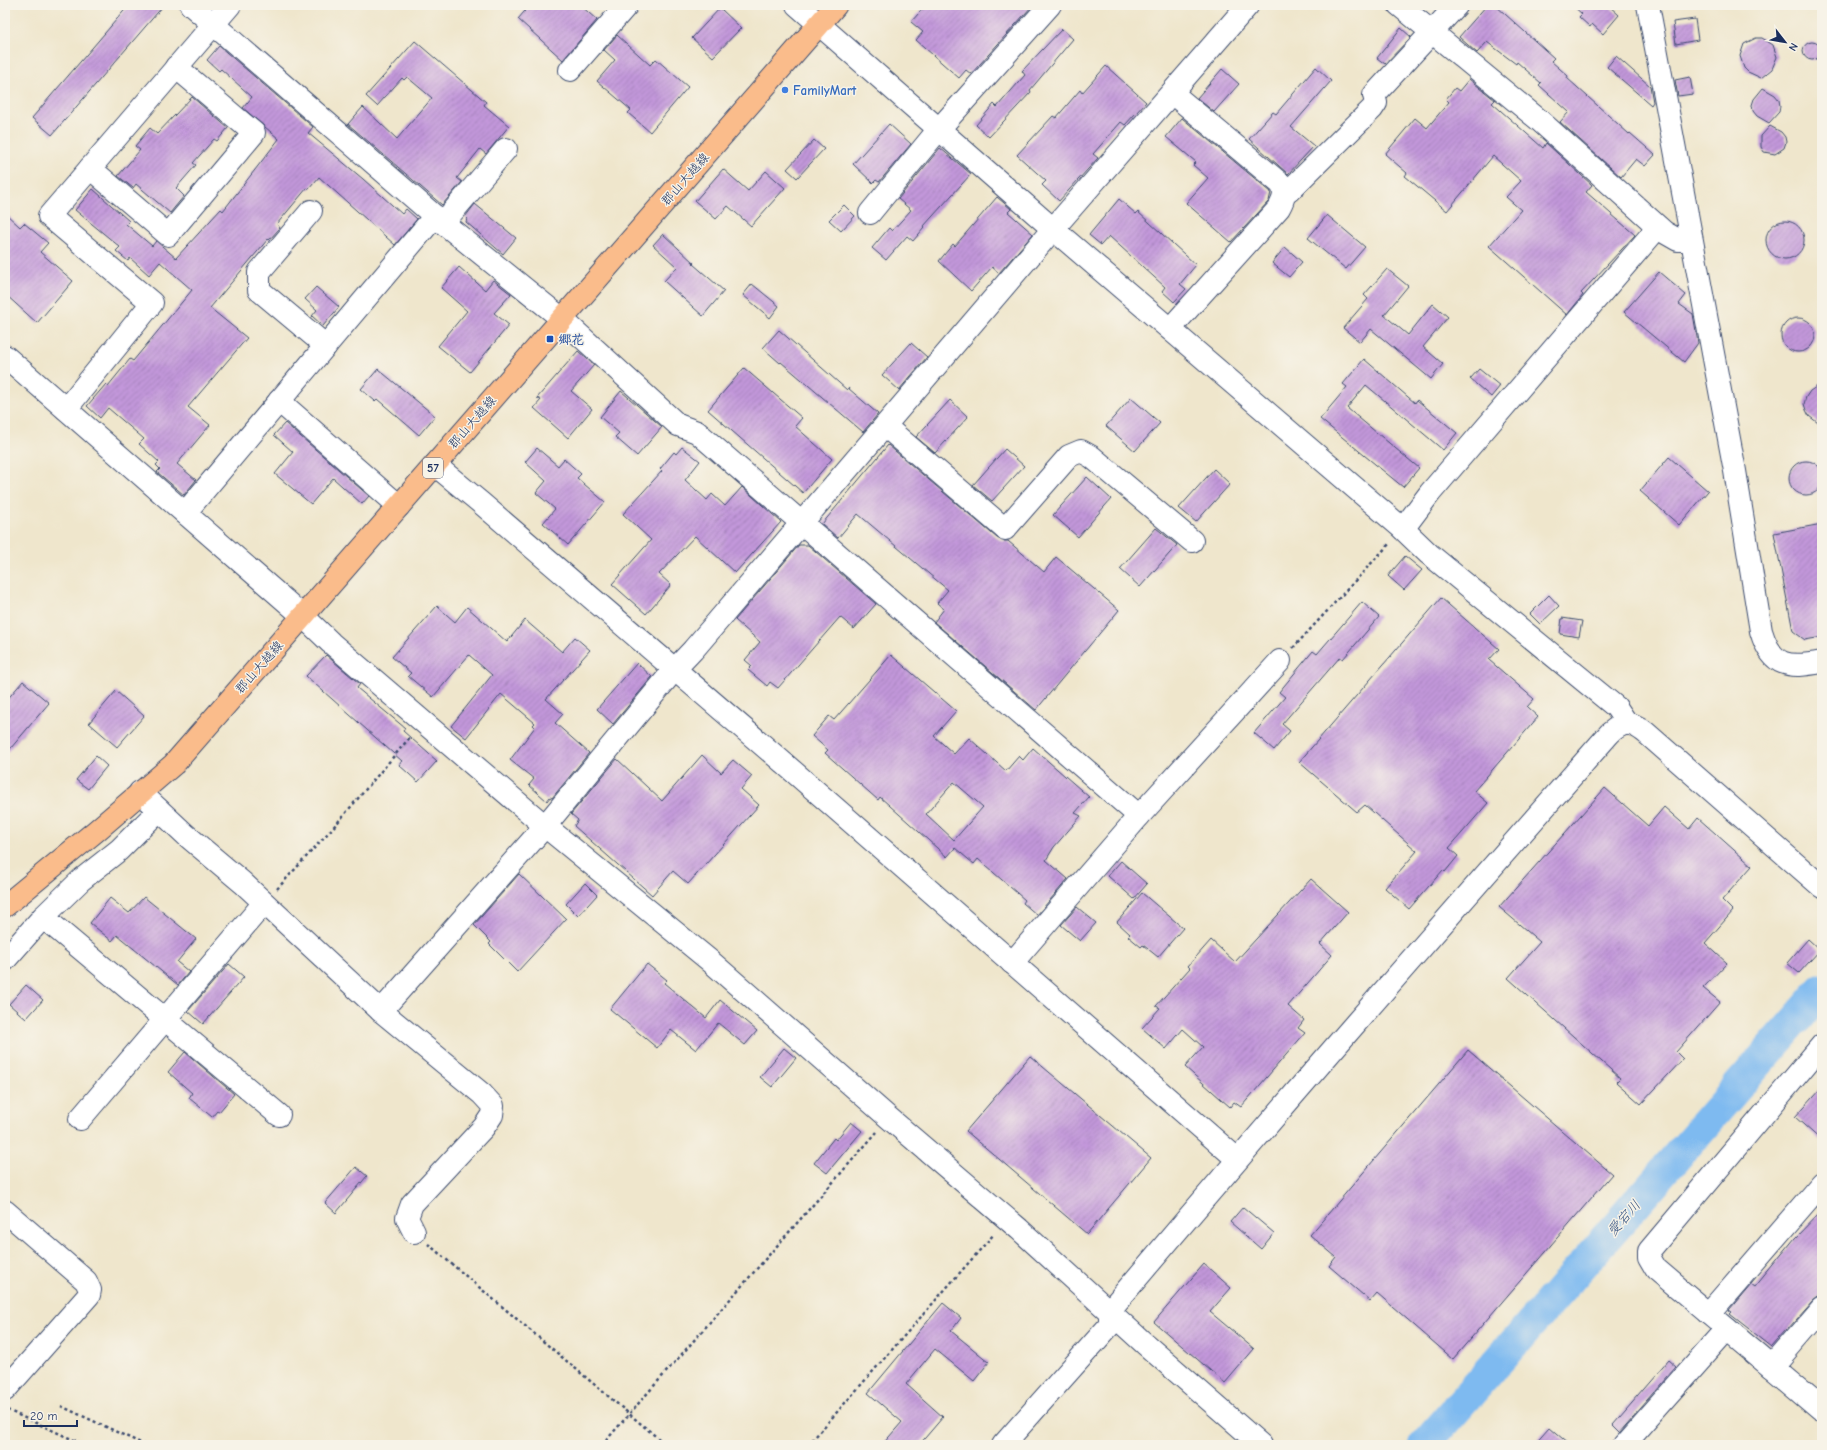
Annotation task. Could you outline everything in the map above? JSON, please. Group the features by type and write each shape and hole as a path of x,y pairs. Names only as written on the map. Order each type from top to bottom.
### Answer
{"main road":[{"name":"郡山大越線","path":"5,906 174,764 304,617 561,318 836,5"}],"street":[{"path":"191,5 439,220 561,318 678,425 697,432 801,524 1139,816"},
{"path":"66,409 152,303 49,216 230,5"},
{"path":"570,70 627,5"},
{"path":"797,5 1053,229 1403,529 1429,554 1616,707 1624,719 1625,724"},
{"path":"870,213 939,129 1050,5"},
{"path":"381,1011 545,826 674,670 693,650 1053,229 1248,5"},
{"path":"1399,5 1539,120 1658,227 1671,237 1678,240 1691,240"},
{"path":"1285,191 1289,191 1372,109 1376,103 1374,95 1457,5"},
{"path":"1648,5 1735,471 1764,644 1770,653 1785,663 1798,666 1822,662"},
{"path":"90,168 168,235 254,133 176,68"},
{"path":"1170,329 1279,208 1284,199 1285,191 1281,184 1172,93"},
{"path":"185,513 326,346 439,220 506,149"},
{"path":"311,212 260,272 260,290 326,346"},
{"path":"1403,529 1430,493 1658,227"},
{"path":"5,356 304,617 330,643 545,826 709,960 889,1118 1008,1219 1110,1310 1145,1344 1261,1445"},
{"path":"279,401 400,506"},
{"path":"885,426 1005,529 1069,456 1081,451 1092,456 1192,541"},
{"path":"435,465 487,508 1237,1159"},
{"path":"1012,963 1139,816 1280,661"},
{"path":"1003,1445 1110,1325 1110,1310 1237,1159 1610,733 1620,725 1634,724 1645,732 1822,887"},
{"path":"140,792 158,810 264,903 381,1011 482,1094 493,1106 492,1115 484,1126 412,1204 407,1218 414,1232"},
{"path":"5,960 43,917 82,880 119,850 158,810"},
{"path":"80,1119 264,903"},
{"path":"43,917 279,1115"},
{"path":"1822,1045 1649,1251 1649,1257 1656,1269 1822,1409"},
{"path":"1709,1314 1822,1183"},
{"path":"5,1211 86,1281 90,1290 89,1295 5,1390"},
{"path":"1772,1367 1822,1309"},
{"path":"1624,1445 1727,1329"}],"path":[{"path":"1280,661 1403,529"},
{"path":"264,903 338,822 423,722"},
{"path":"602,1445 889,1118"},
{"path":"808,1445 1008,1219"},
{"path":"414,1232 666,1445"},
{"path":"61,1406 145,1445"},
{"path":"5,1409 85,1445"}],"building":[{"path":"129,5 164,5 52,135 32,118"},
{"path":"530,5 580,5 597,20 563,60 518,19"},
{"path":"926,5 1033,5 971,74 966,70 959,78 916,40 923,32 911,22"},
{"path":"1487,5 1495,5 1554,58 1551,61 1568,76 1567,78 1629,134 1630,133 1655,155 1645,166 1636,159 1621,177 1560,122 1569,112 1539,85 1541,83 1517,62 1516,64 1487,42 1477,53 1459,37"},
{"path":"1572,5 1608,5 1619,15 1603,34 1592,24 1590,27 1579,17 1582,14"},
{"path":"720,8 741,28 713,57 692,38"},
{"path":"1695,19 1698,40 1676,44 1673,22"},
{"path":"1401,28 1411,37 1385,64 1377,58"},
{"path":"1062,29 1073,39 1030,90 1031,92 989,137 976,125 994,104 997,107 1025,75 1022,71"},
{"path":"617,35 650,65 656,59 688,87 650,132 628,113 631,110 597,81 615,60 604,50"},
{"path":"1756,38 1762,38 1773,45 1777,57 1772,69 1761,78 1748,72 1744,68 1740,56 1744,44"},
{"path":"415,41 486,102 484,105 509,126 486,154 480,149 457,178 462,182 442,205 348,124 363,107 397,139 432,98 407,77 404,80 402,78 377,106 366,96"},
{"path":"1808,42 1816,42 1821,47 1819,58 1816,60 1808,60 1803,55 1803,47"},
{"path":"219,46 313,127 308,133 402,214 406,209 417,219 395,245 319,177 309,189 307,188 277,224 280,228 269,240 268,239 210,308 247,338 188,407 210,425 177,464 196,480 184,495 157,472 160,469 156,465 159,462 139,444 144,439 108,408 100,418 87,406 106,384 108,386 130,359 133,361 192,290 160,262 149,275 130,258 128,261 116,251 120,247 75,210 93,189 129,221 126,224 152,246 156,241 176,258 221,209 223,211 279,139 243,108 252,97 221,69 219,71 207,60"},
{"path":"1616,56 1650,86 1653,102 1651,105 1607,67"},
{"path":"1106,66 1146,102 1125,125 1121,122 1093,154 1098,158 1059,201 1042,185 1046,181 1017,155 1053,116 1056,118 1080,90 1082,93"},
{"path":"1316,67 1331,81 1291,127 1314,146 1288,174 1249,139 1273,112 1276,114"},
{"path":"1222,69 1239,84 1214,112 1197,98"},
{"path":"1690,77 1693,94 1678,96 1675,80"},
{"path":"1469,79 1495,100 1492,103 1543,148 1546,143 1592,185 1586,192 1635,235 1581,293 1583,295 1567,315 1489,246 1521,210 1506,197 1521,181 1493,156 1447,211 1405,176 1407,173 1385,154 1415,118 1427,128 1449,102 1446,99 1455,88 1459,91"},
{"path":"1763,88 1775,95 1779,100 1779,112 1769,123 1757,116 1753,111 1752,105 1754,99"},
{"path":"192,97 228,128 217,141 214,139 193,163 196,165 176,188 184,196 170,213 136,184 133,188 118,176 140,150 135,146 150,128 157,134"},
{"path":"1182,118 1271,192 1269,201 1231,242 1186,203 1208,178 1193,165 1196,162 1166,137"},
{"path":"889,124 911,144 879,182 876,180 873,183 853,164"},
{"path":"1770,126 1781,132 1785,137 1786,142 1784,148 1775,154 1764,152 1761,147 1761,136"},
{"path":"814,140 824,149 797,178 787,169"},
{"path":"940,148 971,174 923,227 924,228 913,241 907,236 886,260 872,248 889,228 892,231 911,210 898,199"},
{"path":"723,169 748,191 766,171 785,188 751,226 728,206 716,219 695,201"},
{"path":"997,197 1011,209 1008,212 1033,234 999,273 992,267 971,291 939,261 953,244 955,246"},
{"path":"1119,199 1136,214 1138,212 1196,265 1180,284 1186,289 1174,302 1162,291 1165,287 1109,236 1101,245 1089,235"},
{"path":"475,204 516,238 503,254 466,222 467,219 465,217"},
{"path":"844,205 855,216 841,231 829,220"},
{"path":"5,213 20,227 24,223 48,243 40,252 73,281 37,323 5,294"},
{"path":"1327,215 1365,247 1346,269 1308,238"},
{"path":"1781,221 1789,221 1799,226 1803,233 1803,247 1799,254 1789,259 1781,259 1771,254 1769,251 1766,244 1766,236 1771,226 1774,224"},
{"path":"663,234 694,263 693,264 724,291 703,316 664,281 677,267 653,245"},
{"path":"1285,247 1302,262 1289,277 1272,263"},
{"path":"459,267 485,290 493,280 511,294 494,313 509,325 470,372 438,346 467,311 441,288"},
{"path":"1387,269 1408,286 1384,315 1408,335 1433,304 1448,317 1423,347 1443,364 1431,379 1371,329 1360,342 1343,328 1368,299 1364,295"},
{"path":"1659,272 1686,295 1679,304 1693,314 1698,343 1684,362 1624,312"},
{"path":"752,284 779,306 770,318 743,295"},
{"path":"316,287 339,307 323,326 312,316 317,310 305,299"},
{"path":"1798,318 1810,323 1815,335 1810,347 1798,352 1786,347 1781,335 1786,323"},
{"path":"779,330 847,390 848,388 878,414 863,432 763,348"},
{"path":"911,343 927,357 899,390 882,375"},
{"path":"578,351 594,365 571,391 592,409 568,438 534,408 541,400 537,398"},
{"path":"1364,359 1415,403 1417,400 1457,433 1443,450 1366,385 1347,408 1419,468 1403,487 1320,419 1347,387 1343,384"},
{"path":"744,368 802,418 795,426 832,459 803,493 708,410"},
{"path":"378,369 435,416 419,435 377,399 375,401 361,389"},
{"path":"1479,369 1500,386 1491,397 1470,379"},
{"path":"1822,383 1822,426 1809,416 1804,404 1810,391"},
{"path":"621,391 662,427 637,456 615,437 619,433 600,417"},
{"path":"1131,398 1160,423 1135,451 1106,426"},
{"path":"950,400 968,417 935,453 916,437"},
{"path":"285,423 369,496 362,504 333,478 311,504 275,474 293,452 274,435"},
{"path":"888,445 997,538 1002,541 1008,541 1044,572 1056,557 1119,610 1036,710 934,622 944,609 937,603 948,590 858,514 838,538 822,524"},
{"path":"682,447 700,461 685,480 707,500 712,494 725,506 742,487 781,522 735,573 695,536 659,574 671,585 646,614 612,584 651,540 623,514 662,471 660,469 674,452 676,454"},
{"path":"537,448 558,466 564,459 581,474 577,478 605,502 568,545 543,523 555,509 536,493 546,481 525,462"},
{"path":"1005,449 1024,466 992,501 973,485"},
{"path":"1669,457 1708,491 1679,525 1640,491"},
{"path":"1809,461 1816,463 1821,468 1823,478 1821,488 1816,493 1803,495 1796,493 1791,488 1789,475 1791,468 1796,463"},
{"path":"1214,469 1230,484 1196,522 1179,508"},
{"path":"1087,477 1111,499 1078,537 1053,515"},
{"path":"1822,524 1822,637 1805,640 1793,631 1774,533"},
{"path":"1156,528 1177,545 1140,587 1120,569"},
{"path":"799,545 808,545 876,604 854,629 840,617 778,688 770,682 767,686 748,670 752,666 745,660 760,642 735,620"},
{"path":"1405,556 1422,570 1404,590 1388,576"},
{"path":"1549,595 1559,606 1540,624 1530,614"},
{"path":"1441,598 1499,649 1489,660 1534,699 1527,707 1538,717 1474,791 1488,803 1449,848 1458,856 1445,872 1443,870 1409,909 1385,888 1417,851 1365,805 1357,812 1299,762"},
{"path":"1362,602 1379,617 1343,659 1340,657 1282,724 1290,731 1274,750 1254,733 1285,697 1279,692 1313,651 1317,654"},
{"path":"437,606 455,622 467,607 507,642 525,620 562,652 575,637 590,650 546,699 563,714 555,723 589,753 552,798 550,797 547,801 529,785 534,779 510,760 535,727 533,725 535,723 501,694 466,738 451,726 492,675 469,655 433,697 408,676 411,673 392,657"},
{"path":"1562,618 1582,621 1579,637 1560,634"},
{"path":"326,655 360,684 357,688 405,728 403,731 437,761 418,782 399,765 402,761 306,676"},
{"path":"891,655 956,711 934,736 954,754 969,738 1006,771 1019,756 1023,760 1033,748 1089,797 1075,813 1081,816 1054,847 1046,860 1068,879 1037,915 1023,903 1025,900 978,859 974,864 955,848 947,857 880,797 878,800 825,753 828,750 812,736 829,716 834,720","holes":["954,782 983,807 954,840 926,814"]},
{"path":"637,663 652,677 613,724 597,709"},
{"path":"23,681 49,703 5,755 5,702"},
{"path":"116,691 144,716 117,747 89,723"},
{"path":"702,755 721,773 733,760 752,776 741,789 759,805 688,884 673,871 652,895 574,826 578,820 571,814 617,759 662,801"},
{"path":"96,756 107,766 88,789 76,780"},
{"path":"1605,788 1648,826 1664,807 1689,829 1698,818 1752,866 1722,900 1733,911 1705,943 1727,963 1703,988 1720,1002 1676,1052 1683,1059 1641,1104 1616,1082 1620,1078 1508,978 1540,942 1499,907"},
{"path":"1121,861 1147,884 1134,899 1108,876"},
{"path":"519,874 566,919 517,972 489,944 491,942 474,925"},
{"path":"1311,879 1348,912 1320,944 1332,955 1288,1006 1304,1020 1298,1028 1305,1033 1241,1107 1234,1102 1230,1107 1185,1067 1203,1047 1183,1029 1166,1049 1142,1028 1160,1008 1156,1006 1190,968 1188,966 1211,940 1235,962"},
{"path":"585,883 597,895 578,916 566,904"},
{"path":"1142,893 1183,928 1158,957 1143,945 1141,947 1128,936 1130,934 1117,922"},
{"path":"144,897 196,939 177,962 189,972 178,985 117,935 112,941 90,923 110,898 129,913"},
{"path":"1077,907 1096,923 1080,941 1061,925"},
{"path":"1808,939 1820,950 1799,973 1787,963"},
{"path":"229,964 244,977 203,1024 188,1011"},
{"path":"647,964 667,980 664,983 706,1018 720,1000 757,1031 745,1045 718,1023 696,1050 671,1030 657,1048 610,1009"},
{"path":"26,985 43,1000 26,1019 9,1004"},
{"path":"784,1048 796,1058 772,1087 760,1077"},
{"path":"1468,1050 1612,1174 1453,1359 1377,1293 1370,1301 1329,1266 1336,1257 1310,1235"},
{"path":"185,1052 234,1094 219,1112 217,1111 212,1117 189,1098 192,1093 168,1072"},
{"path":"1030,1056 1151,1158 1087,1234 966,1131"},
{"path":"1822,1087 1822,1141 1795,1117"},
{"path":"851,1122 862,1131 827,1173 814,1163 834,1138 836,1140"},
{"path":"356,1167 367,1176 336,1213 325,1203"},
{"path":"1243,1207 1274,1233 1261,1249 1230,1222"},
{"path":"1822,1210 1822,1294 1813,1301 1772,1347 1730,1314 1732,1312 1729,1310 1751,1284 1755,1287 1795,1238"},
{"path":"1204,1264 1231,1288 1210,1312 1254,1349 1225,1383 1154,1322"},
{"path":"943,1303 961,1318 951,1331 989,1362 974,1381 935,1349 906,1384 943,1417 919,1445 882,1445 902,1422 868,1393"},
{"path":"1669,1359 1677,1366 1619,1432 1612,1425"},
{"path":"1549,1427 1570,1445 1533,1445"}],"waterway":[{"name":"愛宕川","path":"1425,1445 1822,990"}],"place":[{"name":"FamilyMart","path":"785,90"},
{"name":"郷花","path":"550,339"}]}
